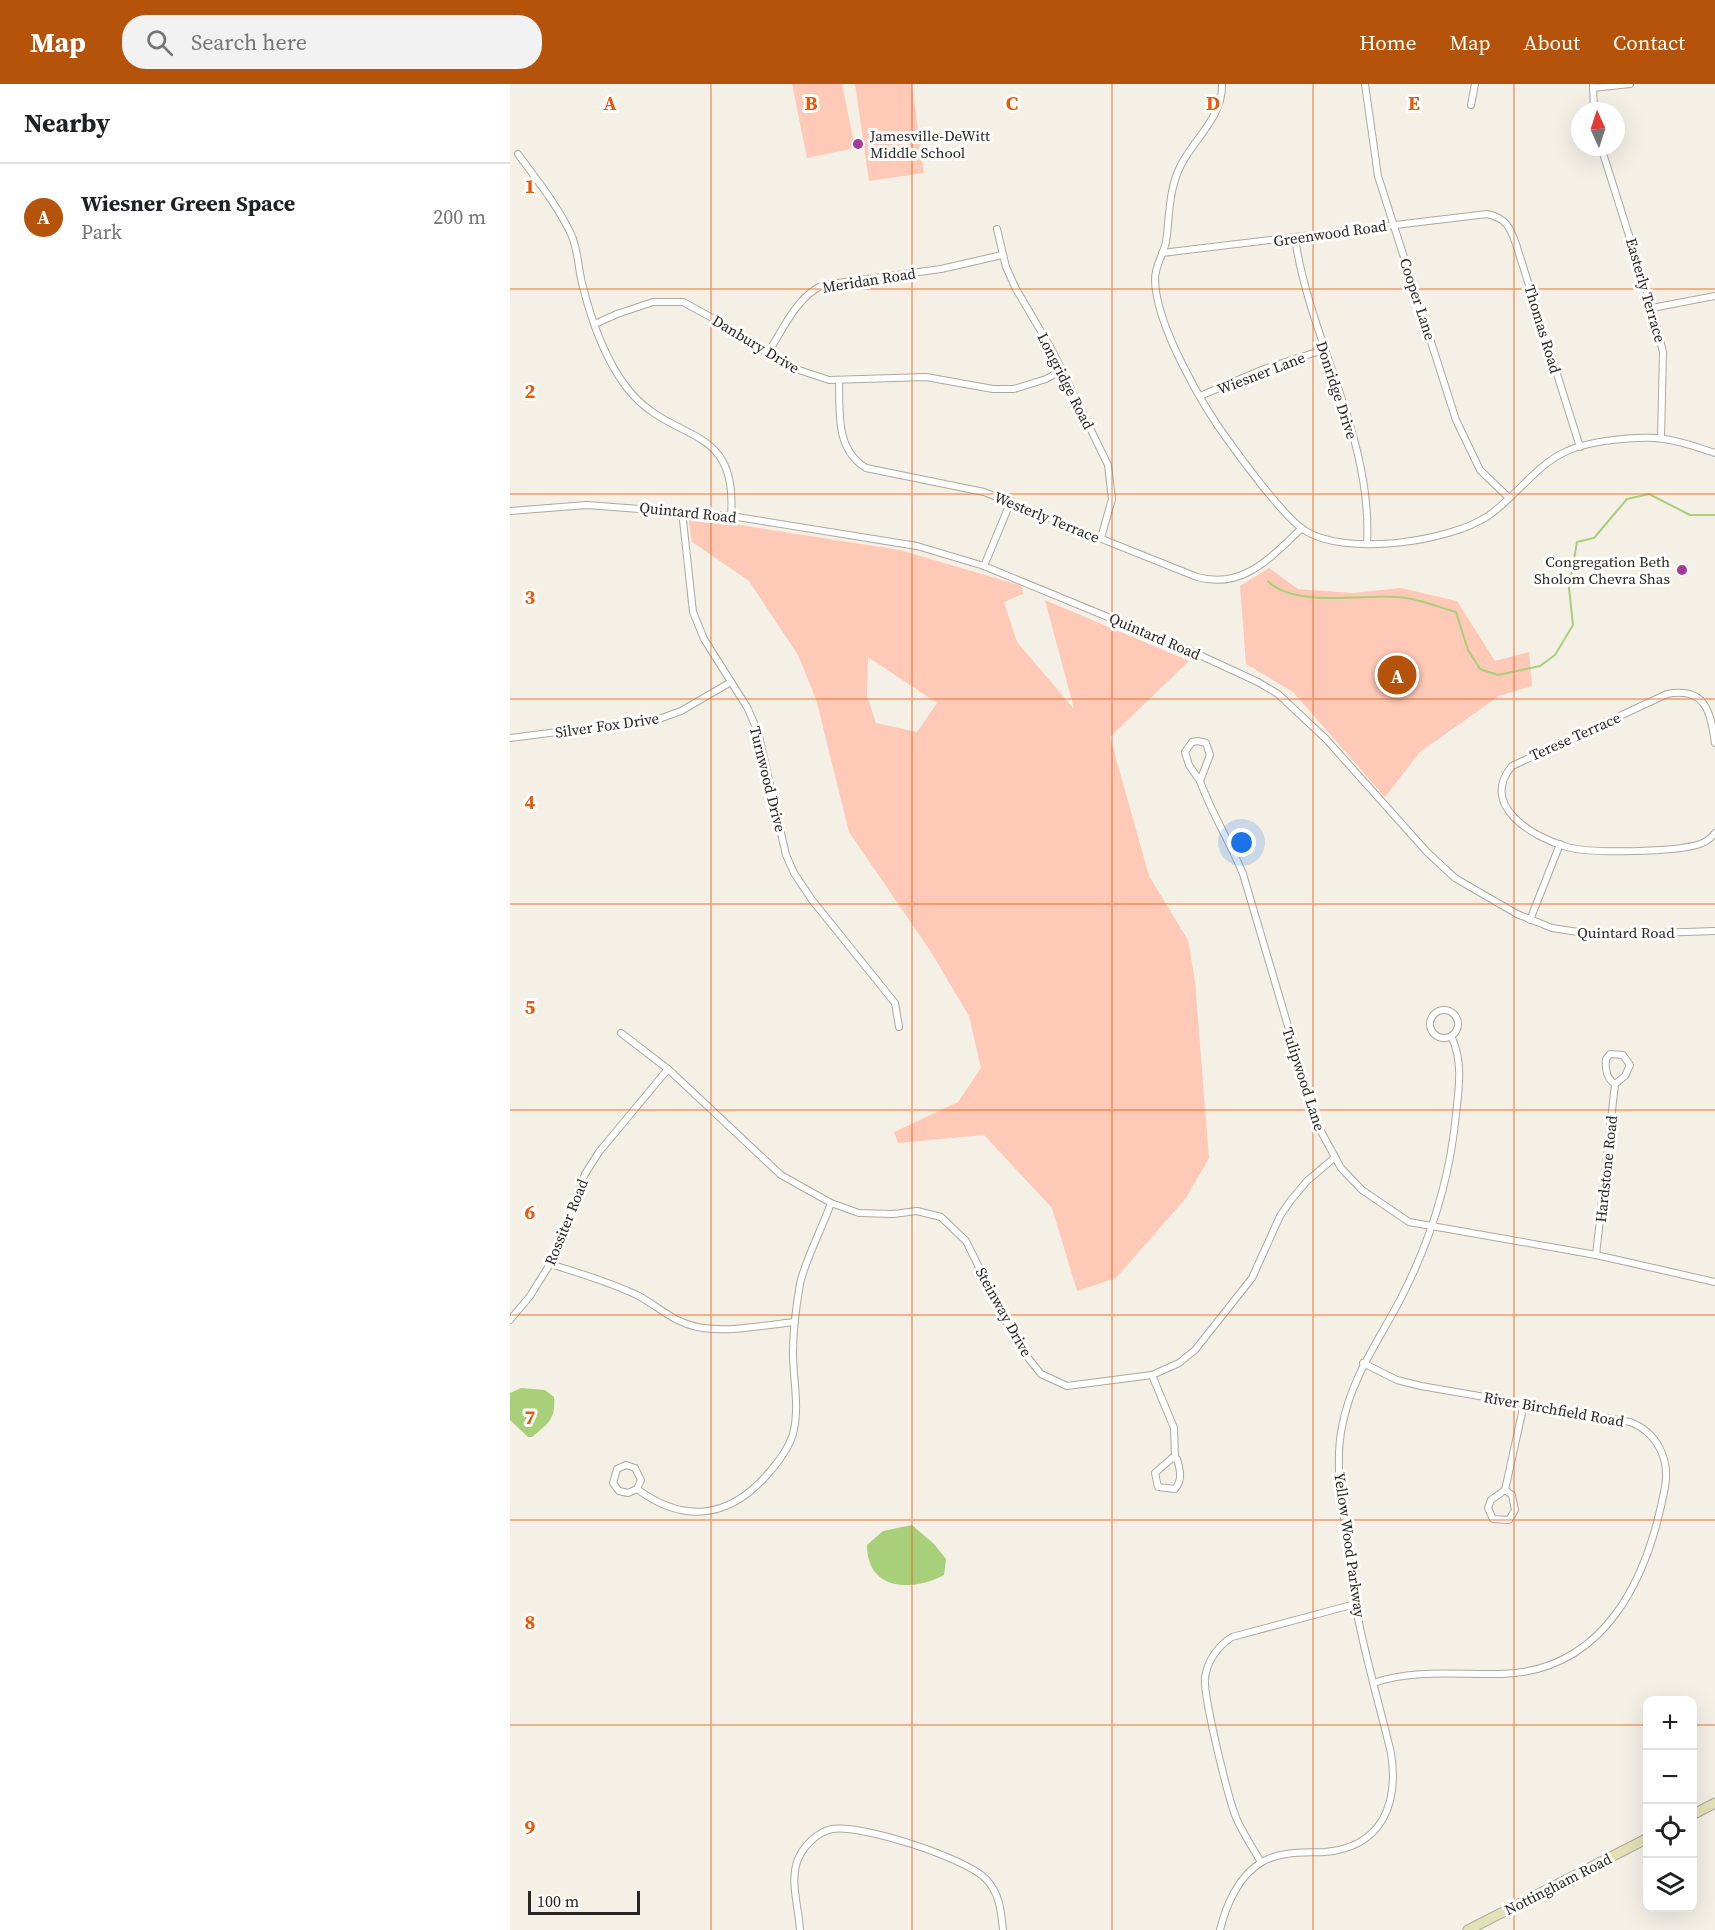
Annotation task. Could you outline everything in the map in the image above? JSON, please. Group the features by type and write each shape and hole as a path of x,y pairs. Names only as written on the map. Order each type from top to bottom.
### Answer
{"street":[{"path":"1222,84 1217,111 1175,178 1162,253 1156,267 1156,294 1170,336 1200,396 1247,466 1302,528 1338,540 1367,544 1413,542 1457,532 1484,518 1546,464 1580,447 1661,438 1715,453"},
{"name":"Cooper Lane","path":"1365,84 1378,176 1456,420 1480,470 1509,498"},
{"path":"1472,105 1475,84"},
{"path":"1594,102 1593,86 1630,84"},
{"path":"518,154 572,235 582,284 605,352 630,391 652,411 718,452 731,478 731,516"},
{"name":"Easterly Terrace","path":"1604,156 1652,308 1664,362 1661,438"},
{"name":"Greenwood Road","path":"1162,253 1487,214 1498,216"},
{"name":"Thomas Road","path":"1498,216 1507,223 1516,244 1580,447"},
{"name":"Longridge Road","path":"997,229 1002,255 1016,289 1062,370 1110,474 1112,499 1101,538"},
{"name":"Donridge Drive","path":"1295,238 1303,281 1323,350 1362,467 1367,496 1367,544"},
{"name":"Meridan Road","path":"767,354 800,302 812,290 823,285 954,266 1002,255"},
{"path":"1652,308 1715,296"},
{"name":"Danbury Drive","path":"596,324 653,302 683,302 727,326 787,366 816,377 839,381 926,377 993,389 1014,389 1029,386 1062,370"},
{"name":"Wiesner Lane","path":"1200,396 1264,369 1323,350"},
{"name":"Westerly Terrace","path":"839,381 840,428 844,443 859,464 884,473 984,492 1011,501 1197,577 1226,581 1254,570 1302,528"},
{"path":"984,566 1011,501"},
{"name":"Quintard Road","path":"510,511 587,505 731,516 917,546 984,566 1193,652 1258,682 1278,694 1326,739 1426,852 1455,878 1489,900 1552,928 1598,935 1715,931"},
{"name":"Turnwood Drive","path":"682,511 693,612 704,639 747,707 758,732 786,855 794,873 895,1003 899,1027"},
{"name":"Silver Fox Drive","path":"510,738 659,719 681,711 731,682"},
{"name":"Terese Terrace","path":"1715,743 1706,705 1697,697 1678,692 1667,694 1512,766 1501,783 1501,800 1504,809 1530,829 1560,844 1587,850 1685,847 1705,842 1715,834"},
{"name":"Tulipwood Lane","path":"1200,781 1210,749 1206,743 1192,742 1185,752 1186,759 1200,781 1243,874 1317,1124 1334,1158 1362,1190 1383,1207 1409,1222 1596,1255 1715,1282"},
{"path":"1530,920 1560,844"},
{"name":"Yellow Wood Parkway","path":"1447,1010 1457,1020 1457,1032 1452,1038 1437,1035 1432,1029 1432,1015 1447,1010"},
{"name":"Steinway Drive","path":"621,1034 668,1069 781,1175 831,1203 859,1213 893,1214 917,1211 941,1216 966,1241 1005,1320 1029,1359 1041,1374 1055,1382 1079,1386 1152,1375 1179,1363 1202,1343 1252,1278 1280,1216 1291,1200 1307,1181 1334,1158"},
{"name":"Yellow Wood Parkway","path":"1220,1930 1232,1896 1241,1881 1261,1862 1282,1855 1329,1851 1354,1844 1372,1832 1380,1823 1393,1797 1395,1775 1355,1604 1338,1457 1349,1398 1363,1363 1400,1300 1431,1227 1444,1188 1454,1140 1459,1062 1452,1038"},
{"name":"Hardstone Road","path":"1596,1255 1616,1084 1625,1076 1630,1065 1627,1058 1619,1054 1610,1054 1606,1059 1607,1076 1616,1084"},
{"name":"Rossiter Road","path":"510,1320 530,1296 550,1264 585,1174 599,1152 668,1069"},
{"path":"637,1489 664,1507 685,1512 703,1512 730,1506 756,1488 777,1464 792,1435 797,1398 792,1354 801,1281 831,1203"},
{"path":"550,1264 613,1284 640,1297 661,1312 701,1328 728,1329 795,1322"},
{"name":"River Birchfield Road","path":"1363,1363 1397,1380 1630,1422 1652,1436 1665,1457 1665,1485 1646,1556 1616,1614 1593,1641 1576,1654 1548,1667 1504,1674 1397,1677 1374,1683"},
{"path":"1152,1375 1174,1428 1175,1458 1180,1468 1178,1486 1172,1490 1158,1487 1155,1481 1157,1470 1175,1458"},
{"path":"1505,1490 1512,1495 1515,1510 1509,1520 1501,1522 1493,1519 1488,1508 1491,1500 1505,1490 1524,1404"},
{"path":"626,1465 635,1468 641,1480 637,1489 628,1493 619,1491 613,1478 617,1469 626,1465"},
{"path":"1261,1862 1237,1821 1230,1799 1206,1690 1208,1666 1217,1649 1232,1636 1355,1604"},
{"path":"1697,1812 1715,1803"},
{"path":"800,1930 794,1875 797,1861 817,1836 836,1829 850,1830 900,1842 975,1869 998,1897 1003,1930"},
{"name":"Nottingham Road","path":"1468,1930 1643,1840"}],"shaded area":[{"path":"792,84 842,84 855,148 807,158"},
{"path":"855,84 912,84 924,173 869,181"},
{"path":"688,517 900,550 1022,586 1023,594 1004,602 1017,642 1074,709 1045,600 1189,661 1110,737 1149,876 1188,940 1195,981 1209,1158 1186,1198 1116,1278 1077,1291 1052,1208 984,1135 898,1143 894,1132 958,1102 981,1068 969,1016 931,952 849,832 816,699 798,655 749,581 692,542","holes":["868,657 937,703 917,732 876,723 867,696"]},
{"path":"1269,568 1298,589 1353,593 1401,588 1457,601 1495,661 1529,652 1532,686 1499,696 1420,752 1385,797 1293,692 1246,664 1240,586"},
{"path":"521,1388 545,1390 554,1397 554,1411 550,1420 532,1437 528,1437 510,1420 510,1393"},
{"path":"912,1525 934,1544 946,1559 944,1575 918,1584 894,1584 883,1579 875,1571 869,1560 867,1545 883,1531"}],"waterway":[{"path":"1268,581 1279,589 1311,597 1405,598 1456,612 1468,650 1480,669 1498,675 1540,666 1555,655 1573,625 1569,588 1577,542 1594,538 1627,499 1649,494 1690,515 1715,515"}],"place":[{"name":"Jamesville-DeWitt Middle School","path":"858,144"},
{"name":"Congregation Beth Sholom Chevra Shas","path":"1682,570"},
{"name":"Wiesner Green Space","path":"1397,675"}]}
